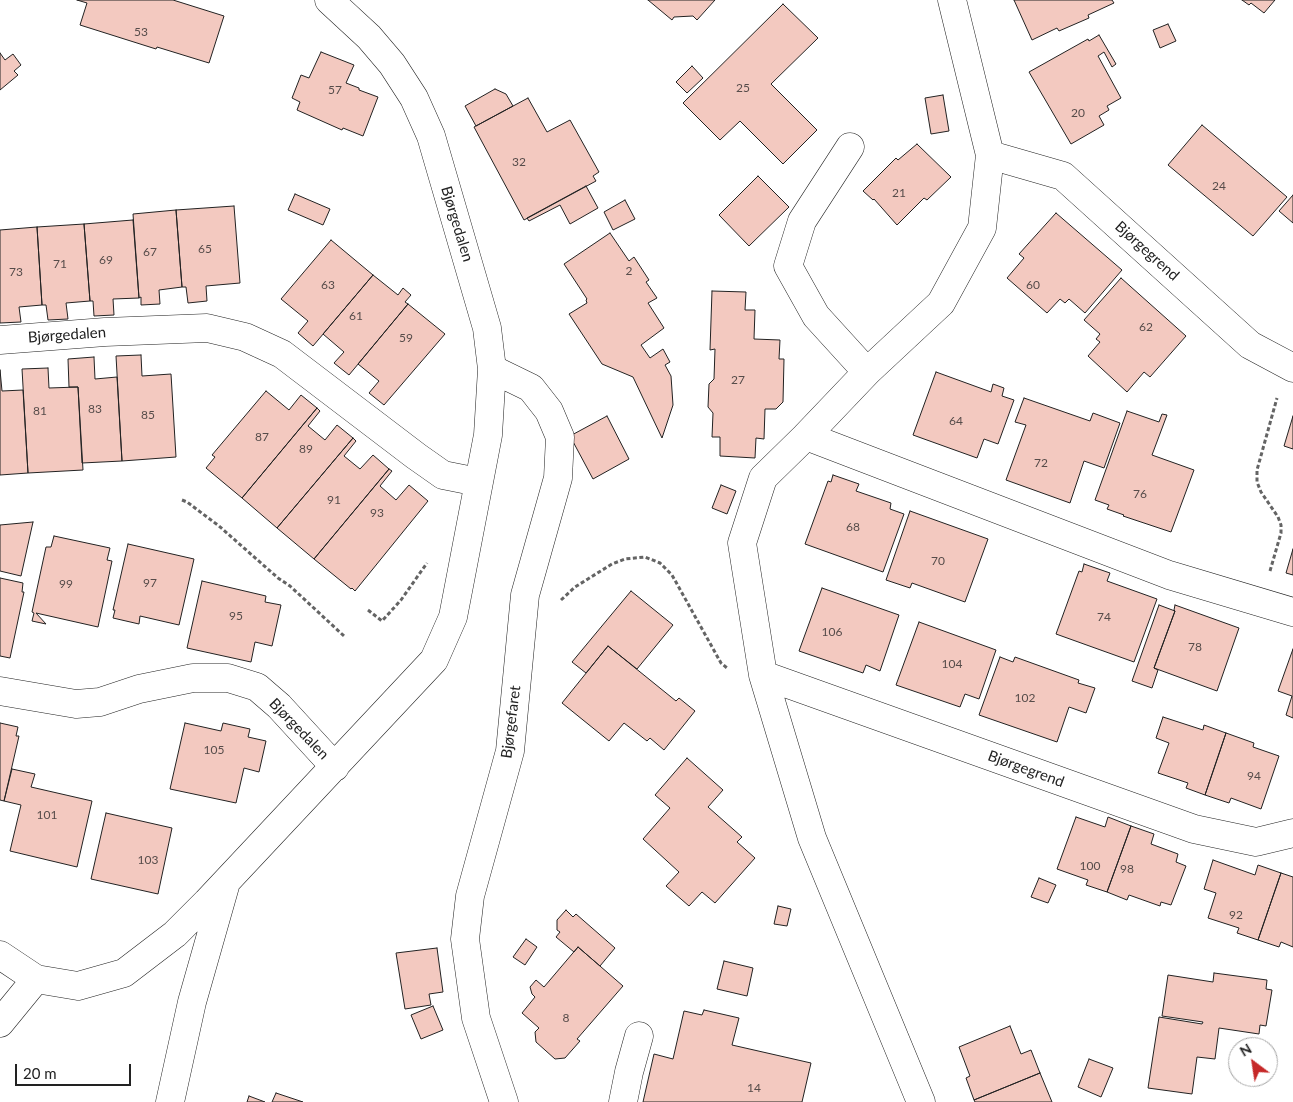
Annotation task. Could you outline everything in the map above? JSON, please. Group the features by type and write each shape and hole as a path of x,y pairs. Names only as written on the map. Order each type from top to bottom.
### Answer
{"street":[{"name":"Bjørgedalen","path":"0,956 36,979 78,986 124,973 175,934 335,767 434,660 453,617 488,435 492,369 487,328 431,136 414,98 392,64 369,37 329,0"},
{"path":"921,1102 812,838 763,676 742,543 763,478 806,436 866,372 941,303 982,228 990,154 952,0"},
{"path":"850,148 802,221 788,266 816,316 866,372"},
{"name":"Bjørgegrend","path":"990,154 1063,176 1250,345 1290,366"},
{"name":"Bjørgedalen","path":"0,340 105,332 206,328 245,337 282,354 443,475 478,482"},
{"name":"Bjørgefaret","path":"492,369 531,388 549,411 560,436 558,478 525,595 510,751 470,896 465,938 476,1018 504,1102"},
{"path":"806,436 1169,575 1293,612"},
{"name":"Bjørgegrend","path":"763,676 1194,828 1256,842 1293,833"},
{"name":"Bjørgedalen","path":"0,691 76,704 100,702 138,689 194,678 228,678 257,688 279,706 335,767"},
{"name":"Bjørgedalen","path":"170,1102 192,1002 226,882"},
{"path":"0,1023 36,979"},
{"path":"623,1102 639,1036"}],"path":[{"path":"1261,603 1282,526 1261,492 1257,482 1257,470 1290,366"},
{"path":"182,500 219,526 278,578 290,586 344,636"},
{"path":"522,630 531,630 575,587 612,564 625,559 645,557 660,563 672,575 720,662 738,675 763,676"},
{"path":"368,610 382,621 401,600 420,572"}],"building":[{"path":"77,0 173,0 224,16 209,63 157,47 156,49 80,25 87,3"},
{"path":"648,0 715,0 697,20 693,16 674,17 672,20"},
{"path":"1014,0 1112,0 1114,3 1088,15 1089,18 1059,31 1057,28 1032,40"},
{"path":"1242,0 1275,0 1264,13 1251,3 1249,5"},
{"path":"783,4 818,38 771,84 817,130 783,164 740,121 720,140 683,103"},
{"path":"1168,24 1176,41 1160,48 1153,30"},
{"path":"1099,35 1116,64 1112,67 1104,52 1098,56 1121,98 1107,106 1109,110 1099,116 1104,125 1071,144 1029,72 1088,39 1089,41"},
{"path":"321,52 354,65 346,83 378,97 363,136 343,128 342,130 297,110 300,102 292,98 301,75 309,78"},
{"path":"0,53 5,60 13,54 21,65 14,71 18,75 0,90"},
{"path":"692,66 703,78 687,93 676,82"},
{"path":"495,89 506,94 513,106 476,126 465,106"},
{"path":"943,95 949,131 931,134 925,98"},
{"path":"528,98 547,132 570,120 599,172 593,176 596,181 524,220 474,127"},
{"path":"1202,125 1287,197 1253,236 1168,165"},
{"path":"917,144 951,177 927,200 924,198 897,225 874,199 863,191 896,158 898,160"},
{"path":"758,176 789,207 749,246 719,215"},
{"path":"586,186 598,208 570,224 560,205 529,221 527,218"},
{"path":"295,194 330,209 323,225 288,210"},
{"path":"1293,195 1293,223 1279,211"},
{"path":"625,200 635,219 613,230 604,212"},
{"path":"234,206 240,283 206,286 207,301 188,303 186,287 182,287 176,210"},
{"path":"176,210 182,287 159,290 160,304 141,305 133,214"},
{"path":"1056,213 1122,270 1085,313 1069,299 1065,303 1060,299 1047,313 1007,278 1024,258 1019,254"},
{"path":"133,220 139,298 113,299 114,315 94,316 93,301 90,301 84,224"},
{"path":"84,224 90,301 66,303 68,319 48,320 46,305 42,305 37,227"},
{"path":"37,227 42,305 19,307 21,322 0,323 0,230"},
{"path":"610,233 629,261 634,257 649,280 646,282 657,298 648,303 664,328 641,345 650,358 663,349 670,362 665,365 671,376 673,405 662,438 633,377 602,364 569,314 587,303 587,299 564,264"},
{"path":"331,240 373,275 313,346 298,333 308,321 281,299"},
{"path":"373,275 398,295 403,288 411,295 405,302 408,304 349,375 334,363 344,352 323,334"},
{"path":"1121,278 1186,336 1150,377 1144,372 1127,392 1088,356 1100,342 1096,339 1100,334 1084,320"},
{"path":"712,291 746,292 745,310 755,310 754,339 780,340 779,359 784,359 783,402 776,409 765,409 764,439 756,438 755,458 720,456 720,437 712,437 713,413 708,407 709,384 714,379 715,349 710,350"},
{"path":"408,304 445,334 384,405 369,393 379,381 358,364"},
{"path":"141,355 142,376 171,374 176,457 122,461 116,356"},
{"path":"94,357 95,379 117,377 122,461 82,463 78,387 69,387 68,359"},
{"path":"48,368 49,388 78,387 83,470 28,473 22,369"},
{"path":"0,370 2,391 23,390 28,473 0,475"},
{"path":"936,372 991,392 993,384 1004,388 1002,396 1014,400 998,444 984,439 977,458 913,435"},
{"path":"266,391 289,410 301,395 317,408 242,498 206,468 215,457 212,455"},
{"path":"1024,398 1090,421 1093,413 1120,423 1104,468 1084,461 1070,503 1006,480 1026,425 1015,422"},
{"path":"317,408 320,411 308,426 325,440 337,425 353,438 277,528 242,498"},
{"path":"1127,411 1159,422 1162,414 1167,415 1152,455 1194,470 1171,532 1123,516 1107,509 1109,505 1095,500"},
{"path":"607,416 629,459 593,479 570,436"},
{"path":"1293,416 1293,449 1284,446"},
{"path":"353,438 356,441 344,456 360,469 373,455 389,469 314,559 277,528"},
{"path":"389,469 392,471 380,486 396,500 409,485 428,501 355,591 314,559"},
{"path":"833,475 859,484 856,491 891,503 890,509 904,514 883,572 805,544 828,481 831,482"},
{"path":"721,485 736,491 727,514 712,508"},
{"path":"910,511 988,539 965,602 912,583 910,588 886,580"},
{"path":"33,522 21,576 0,571 0,525"},
{"path":"54,536 110,548 107,560 112,561 98,627 36,613 46,624 32,621 34,613 32,612 46,547 51,547"},
{"path":"128,544 194,559 179,625 140,616 139,624 113,618 115,610 113,610"},
{"path":"1293,549 1293,575 1286,573"},
{"path":"1084,564 1110,573 1107,581 1157,599 1134,662 1056,634 1079,571 1082,572"},
{"path":"0,578 23,583 22,592 24,592 10,658 0,656"},
{"path":"202,581 266,596 265,602 281,605 272,646 255,642 251,662 187,648"},
{"path":"822,588 899,615 880,671 866,665 863,673 799,651"},
{"path":"631,591 673,625 637,669 608,646 586,673 572,662"},
{"path":"1159,605 1175,611 1154,668 1158,670 1152,688 1132,681"},
{"path":"1175,605 1239,628 1217,691 1154,668 1175,611"},
{"path":"919,622 996,650 979,699 965,694 960,707 896,685"},
{"path":"608,646 676,701 679,698 695,711 664,750 650,738 647,741 624,723 609,741 562,703"},
{"path":"1293,649 1293,718 1286,715 1292,696 1278,691"},
{"path":"1000,657 1013,662 1015,657 1079,680 1078,683 1095,688 1086,713 1069,707 1057,742 979,715"},
{"path":"1163,717 1203,730 1204,725 1226,733 1205,795 1186,788 1188,783 1158,773 1169,743 1156,738"},
{"path":"0,723 18,727 16,736 19,736 4,801 0,800"},
{"path":"185,723 221,731 223,723 250,729 248,737 266,741 259,772 244,768 236,803 170,789"},
{"path":"1226,733 1254,743 1253,747 1279,756 1261,809 1231,798 1229,803 1205,795"},
{"path":"687,758 723,790 708,807 742,837 737,842 755,858 715,903 702,892 689,906 666,886 679,872 643,839 670,808 655,795"},
{"path":"12,769 35,774 31,787 92,801 77,867 10,851 21,805 4,801"},
{"path":"106,813 172,828 158,894 91,879"},
{"path":"1076,817 1105,827 1108,817 1131,826 1107,892 1086,885 1088,880 1057,869"},
{"path":"1131,826 1154,834 1151,844 1178,854 1176,862 1186,866 1171,905 1161,902 1160,906 1129,895 1127,900 1107,892"},
{"path":"1213,860 1255,875 1258,865 1281,873 1258,940 1237,933 1239,928 1208,918 1216,893 1204,889"},
{"path":"1281,873 1293,877 1293,947 1281,942 1279,947 1258,940"},
{"path":"1039,878 1056,885 1048,903 1031,897"},
{"path":"778,906 791,909 787,926 774,924"},
{"path":"566,910 573,917 576,914 615,948 600,966 578,947 574,952 556,937 560,932 557,930 557,920"},
{"path":"526,939 537,947 525,965 513,957"},
{"path":"578,947 623,986 577,1039 580,1041 565,1058 555,1059 536,1042 535,1032 539,1028 522,1013 535,997 530,987 536,980 544,987"},
{"path":"437,948 443,992 429,994 431,1005 405,1009 396,953"},
{"path":"724,961 753,968 747,996 717,989"},
{"path":"1214,973 1267,980 1266,989 1272,990 1266,1026 1260,1025 1259,1034 1219,1028 1215,1059 1197,1057 1192,1094 1148,1088 1159,1017 1202,1024 1203,1022 1162,1016 1168,975 1213,982"},
{"path":"433,1006 443,1030 421,1039 411,1015"},
{"path":"704,1010 739,1018 732,1045 811,1063 802,1102 643,1102 654,1054 673,1059 684,1011 702,1015"},
{"path":"1010,1026 1021,1054 1031,1050 1040,1073 974,1100 966,1078 970,1076 959,1047"},
{"path":"1089,1059 1113,1068 1101,1097 1078,1087"},
{"path":"1040,1073 1052,1102 975,1102 974,1100"},
{"path":"276,1093 303,1102 272,1102"},
{"path":"249,1096 265,1102 247,1102"}]}
